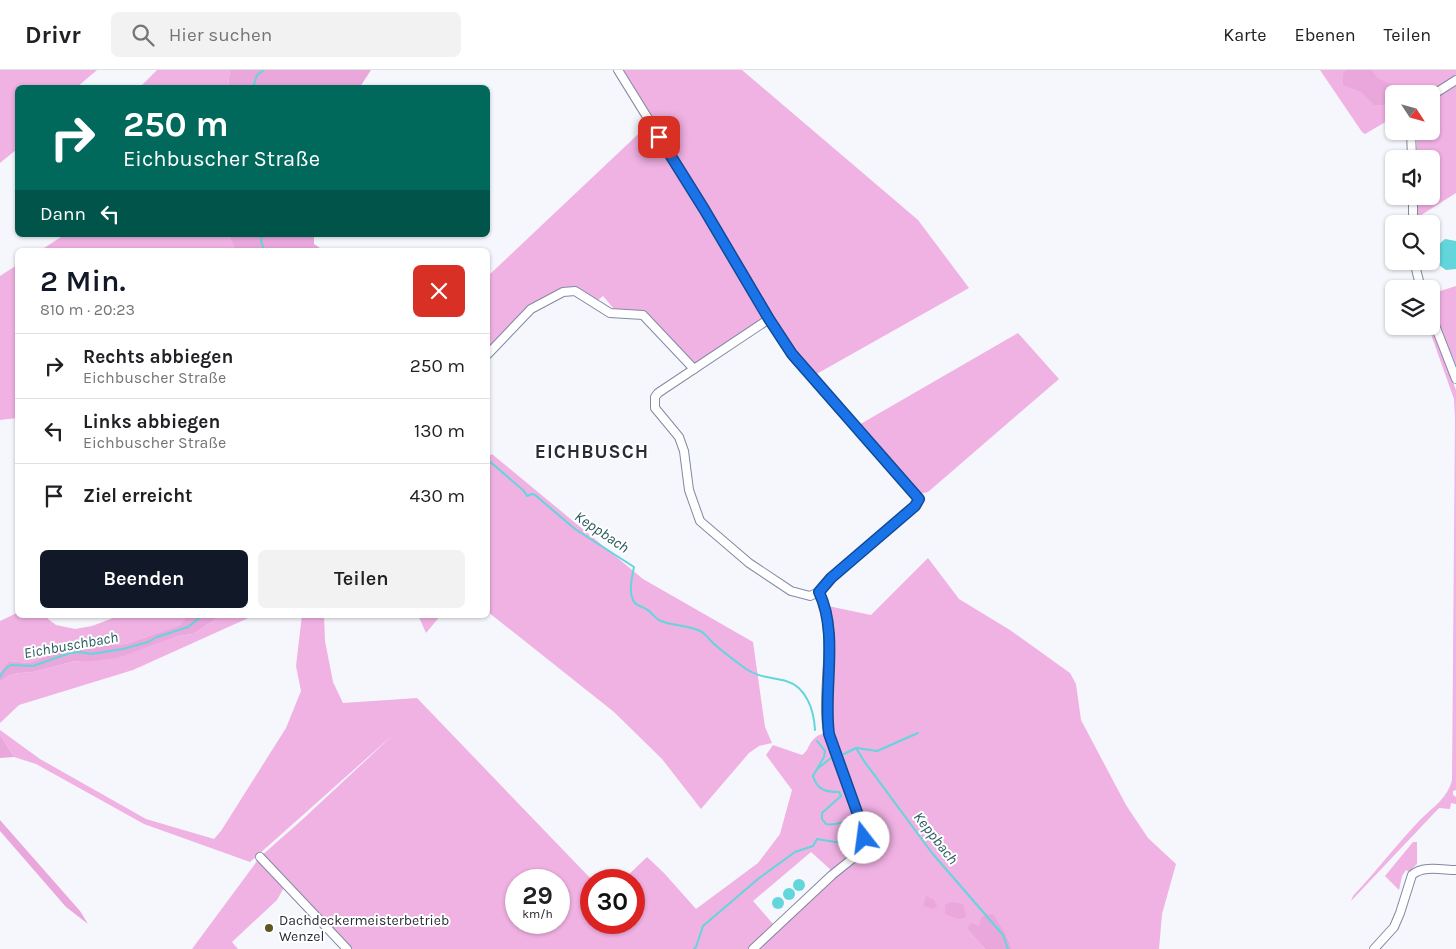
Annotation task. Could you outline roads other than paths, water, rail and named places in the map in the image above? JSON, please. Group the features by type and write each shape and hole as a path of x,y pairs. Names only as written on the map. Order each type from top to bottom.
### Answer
{"street":[{"path":"618,70 792,354 919,499 915,506 831,578 819,592 810,596 791,591 749,563 700,520 689,490 684,451 679,437 655,408 655,397 658,393 769,319"},
{"path":"1440,90 1456,80"},
{"path":"490,352 531,309 563,292 575,291 607,312 643,315 694,369"},
{"path":"1439,335 1456,379"},
{"path":"754,949 832,875 856,855 862,848 864,838 862,826 829,734 827,710 828,631 824,603 819,592"},
{"path":"260,857 347,949"},
{"path":"1374,949 1394,926 1407,893 1409,881 1416,871 1456,870"}],"water":[{"path":"1445,239 1456,241 1456,269 1446,270 1440,266 1440,244"},
{"path":"801,879 804,880 804,890 797,891 794,890 793,883 794,880"},
{"path":"789,888 795,894 789,900 783,894"},
{"path":"780,897 783,898 783,908 776,909 773,908 772,901 773,898"}],"waterway":[{"name":"Keppbach","path":"254,85 257,75 264,70"},
{"name":"Keppbach","path":"262,237 263,248"},
{"name":"Keppbach","path":"490,462 524,491 527,496 535,495 575,529 634,567 631,591 636,604 648,610 661,621 702,632 721,650 751,672 793,684 804,694 808,701 813,715 815,730"},
{"name":"Eichbuschbach","path":"0,677 6,668 11,665 33,666 70,653 91,654 123,649 148,642 157,637 188,627 199,618"},
{"path":"857,748 877,751 918,733"},
{"name":"Keppbach","path":"817,741 825,751 824,757 817,769 831,758"},
{"name":"Keppbach","path":"844,754 856,748 932,853 1003,935 1008,949"},
{"path":"694,949 703,926 758,879 795,852 813,846 817,839 841,843 851,835 853,827 849,822 826,824 822,819 822,813 841,796 839,792 826,791 817,784 813,776 817,769"}],"place":[{"name":"Dachdeckermeisterbetrieb Wenzel","path":"269,928"}],"district":[{"name":"EICHBUSCH","path":"592,451"}]}
